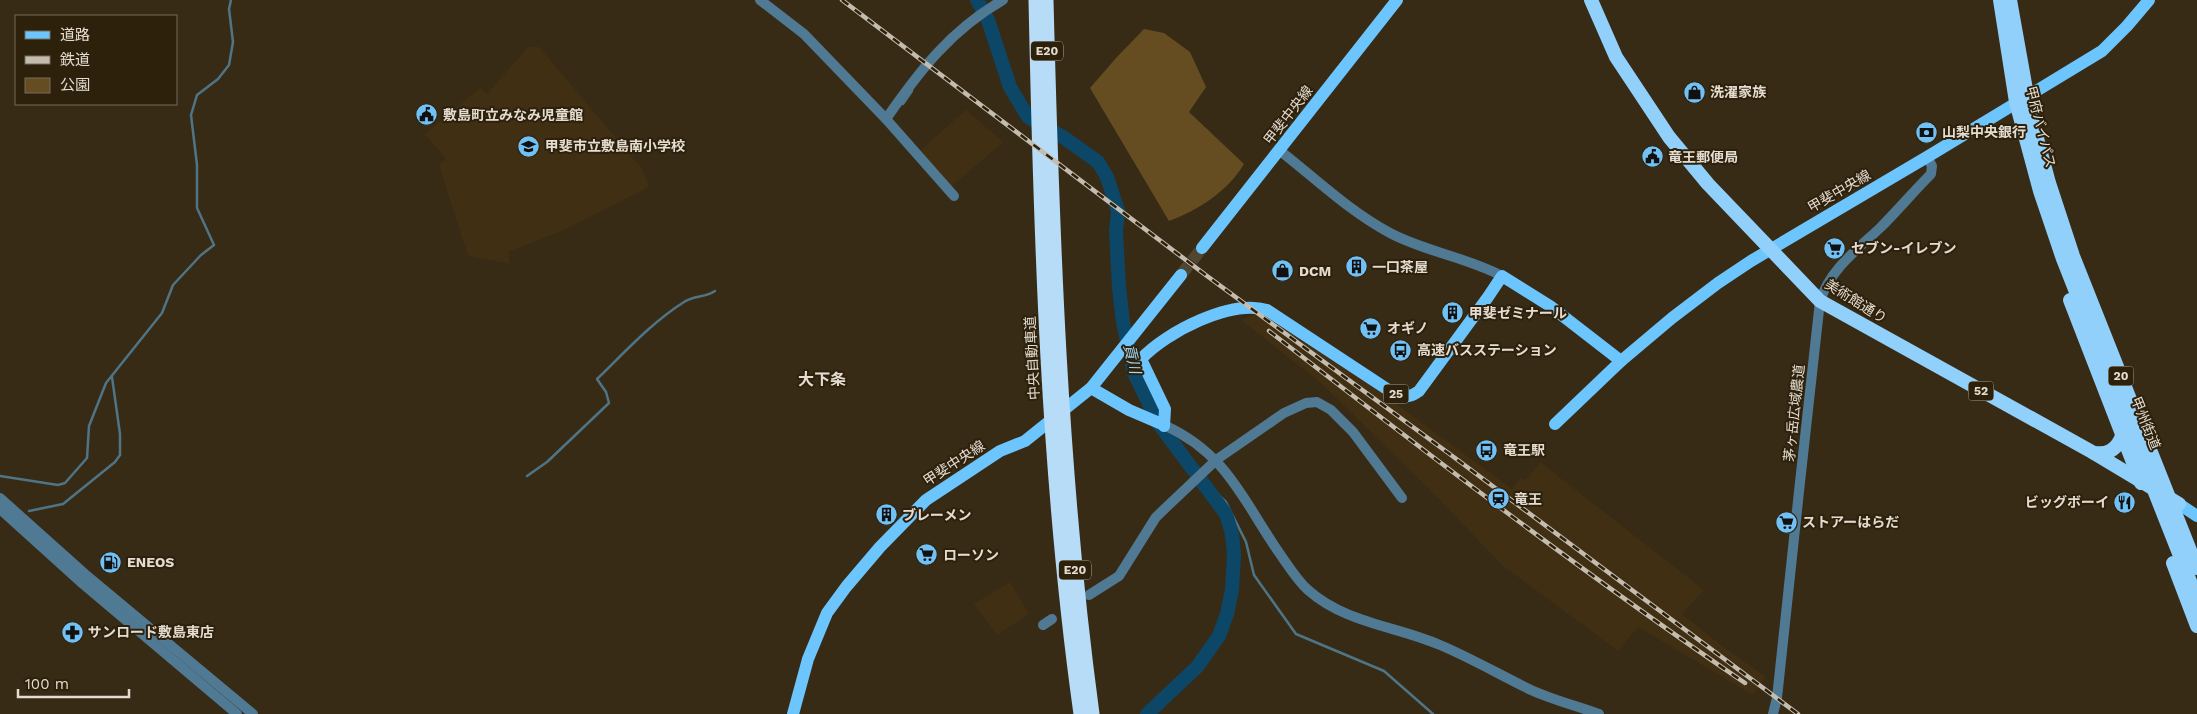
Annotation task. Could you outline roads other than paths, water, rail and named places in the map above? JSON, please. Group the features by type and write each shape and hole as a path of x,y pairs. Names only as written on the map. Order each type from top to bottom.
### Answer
{"highway":[{"name":"中央自動車道","path":"1036,0 1043,98 1058,430 1092,714"},
{"name":"中央自動車道","path":"1043,98 1046,0"},
{"name":"美術館通り","path":"1591,0 1616,57 1669,137 1708,184 1820,301 2094,454 2179,504"},
{"name":"甲府バイパス","path":"2000,0 2022,99 2045,187 2068,258"},
{"name":"甲府バイパス","path":"2010,0 2022,99"},
{"path":"2197,548 2056,190 2045,187 2039,210 2056,263 2197,626"},
{"name":"甲州街道","path":"2068,258 2197,568"},
{"name":"甲州街道","path":"2068,258 2197,599"},
{"name":"中央自動車道","path":"1058,430 1055,485 1081,714"},
{"path":"2094,454 2108,453 2115,448 2122,436"}],"main road":[{"name":"甲斐中央線","path":"1202,248 1397,0"},
{"name":"甲斐中央線","path":"1555,424 1621,361 1672,318 1718,283 1770,249 2102,51 2149,0"},
{"name":"甲斐中央線","path":"793,714 808,658 827,613 880,547 926,500 1000,451 1025,440 1091,388 1181,275"},
{"path":"1502,276 1550,306 1621,361"},
{"name":"25","path":"1164,425 1165,409 1141,359 1183,328 1228,311 1254,306 1267,310 1396,395 1408,397 1413,396 1419,391 1502,276"},
{"path":"1091,388 1142,416 1164,425"},
{"path":"2179,504 2197,516"}],"street":[{"path":"760,0 804,34 886,119 954,196"},
{"path":"886,119 926,63 947,40 988,8 1003,0"},
{"path":"1279,150 1367,219 1391,234 1468,260 1502,276"},
{"name":"茅ヶ岳広域農道","path":"1773,714 1777,698 1820,301 1823,292 1841,264 1882,226 1931,174 1932,166 1927,157"},
{"path":"1088,595 1118,576 1156,517 1191,482 1216,460 1284,413 1306,403 1317,402 1330,410 1353,432 1402,498"},
{"path":"1164,425 1201,446 1216,460 1240,491 1292,572 1321,601 1350,615 1438,644 1532,690 1599,714"},
{"path":"0,498 85,574 253,714"},
{"path":"0,509 83,584 238,714"}],"waterway":[{"path":"0,476 58,485 65,483 87,458 89,426 106,383 162,313 173,285 201,255 214,245 197,208 197,165 191,115 197,95 218,79 229,65 233,42 229,9 231,0"},
{"name":"貢川","path":"977,0 988,20 1010,87 1028,117 1063,137 1098,162 1107,177 1118,211 1116,232 1119,287 1123,322 1134,373 1159,424 1226,514 1232,534 1234,554 1232,590 1227,614 1219,636 1197,667 1147,714"},
{"path":"903,104 912,91"},
{"path":"527,476 547,462 609,403 606,392 597,379 628,348 649,328 684,302 715,291"},
{"path":"29,511 63,504 115,462 120,455 120,434 112,377"},
{"path":"1202,479 1226,502 1246,542 1254,575 1296,634 1384,671 1433,714"}],"tunnel":[{"path":"1181,275 1202,248"}],"railway":[{"path":"842,0 1207,276 1798,714"},
{"path":"1269,331 1504,511 1745,683"}],"place":[{"name":"洗濯家族","path":"1694,92"},
{"name":"敷島町立みなみ児童館","path":"427,115"},
{"name":"山梨中央銀行","path":"1926,132"},
{"name":"甲斐市立敷島南小学校","path":"529,146"},
{"name":"竜王郵便局","path":"1652,157"},
{"name":"セブン-イレブン","path":"1835,248"},
{"name":"一口茶屋","path":"1356,267"},
{"name":"DCM","path":"1283,271"},
{"name":"甲斐ゼミナール","path":"1453,313"},
{"name":"オギノ","path":"1371,328"},
{"name":"高速バスステーション","path":"1401,350"},
{"name":"竜王駅","path":"1487,450"},
{"name":"竜王","path":"1498,499"},
{"name":"ビッグボーイ","path":"2125,502"},
{"name":"ブレーメン","path":"886,515"},
{"name":"ストアーはらだ","path":"1786,522"},
{"name":"ローソン","path":"927,555"},
{"name":"ENEOS","path":"111,562"},
{"name":"サンロード敷島東店","path":"72,632"}],"district":[{"name":"大下条","path":"822,379"}]}
